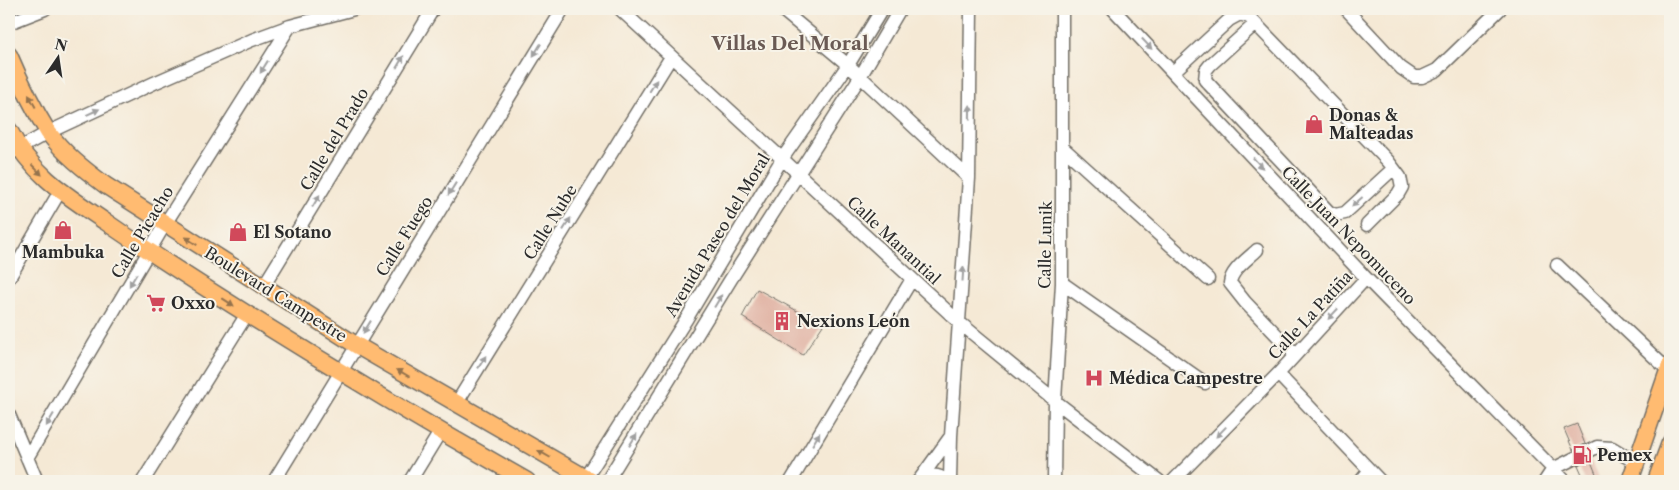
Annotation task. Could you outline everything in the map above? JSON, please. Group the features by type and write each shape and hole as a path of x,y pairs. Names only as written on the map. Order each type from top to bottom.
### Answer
{"main road":[{"name":"Boulevard Campestre","path":"9,55 49,132 86,171 128,201 356,345 587,480"},
{"name":"Boulevard Campestre","path":"9,130 14,152 30,163 60,191 150,252 246,314 440,432 528,481"},
{"path":"1630,481 1669,368"},
{"path":"1656,481 1670,443"}],"street":[{"path":"9,23 45,9"},
{"path":"14,152 49,132 252,40 290,26 354,9"},
{"name":"Calle del Prado","path":"263,287 433,9"},
{"name":"Calle Fuego","path":"274,481 563,9"},
{"name":"Calle Manantial","path":"620,9 960,323 1055,401 1159,481"},
{"path":"780,9 848,65 969,178"},
{"name":"Avenida Paseo del Moral","path":"587,480 688,318 782,159 848,65 882,9"},
{"path":"607,481 798,172 860,77 900,9"},
{"path":"950,481 950,436 960,323 969,178 971,9"},
{"name":"Calle Lunik","path":"1054,481 1055,401 1062,283 1062,9"},
{"name":"Calle Juan Nepomuceno","path":"1113,9 1366,278 1565,481"},
{"path":"1346,9 1401,68 1414,77 1422,77 1437,70 1500,9"},
{"path":"1173,72 1235,16 1245,15 1353,124 1400,177 1402,188 1398,194 1366,224"},
{"path":"1255,24 1210,65 1206,70 1205,80 1328,212 1335,215 1345,213 1394,169"},
{"name":"Calle Picacho","path":"27,458 165,224 290,26"},
{"name":"Calle Nube","path":"456,404 671,57"},
{"path":"1062,147 1208,279"},
{"path":"9,278 60,191"},
{"path":"1257,250 1236,270 1230,283 1244,302 1296,354"},
{"path":"1557,265 1669,368"},
{"name":"Calle La Patiña","path":"1173,481 1278,374 1366,278"},
{"path":"791,481 912,279"},
{"path":"1062,283 1204,383"},
{"path":"143,481 246,314"},
{"path":"1278,374 1365,476 1380,481"},
{"path":"9,415 37,481"},
{"path":"410,481 440,432"},
{"path":"919,480 950,436"},
{"path":"1545,481 1553,470 1602,446 1612,448 1637,463"},
{"path":"919,480 932,475 946,481"}],"building":[{"name":"Nexions León","path":"757,289 823,325 803,355 742,317"},
{"path":"1577,424 1585,444 1573,450 1564,429"},
{"path":"1590,459 1599,481 1585,481 1578,465"}],"place":[{"name":"Donas & Malteadas","path":"1314,124"},
{"name":"Mambuka","path":"63,230"},
{"name":"El Sotano","path":"238,232"},
{"name":"Oxxo","path":"156,303"},
{"name":"Nexions León","path":"782,321"},
{"name":"Médica Campestre","path":"1094,378"},
{"name":"Pemex","path":"1582,455"}],"district":[{"name":"Villas Del Moral","path":"790,43"}]}
